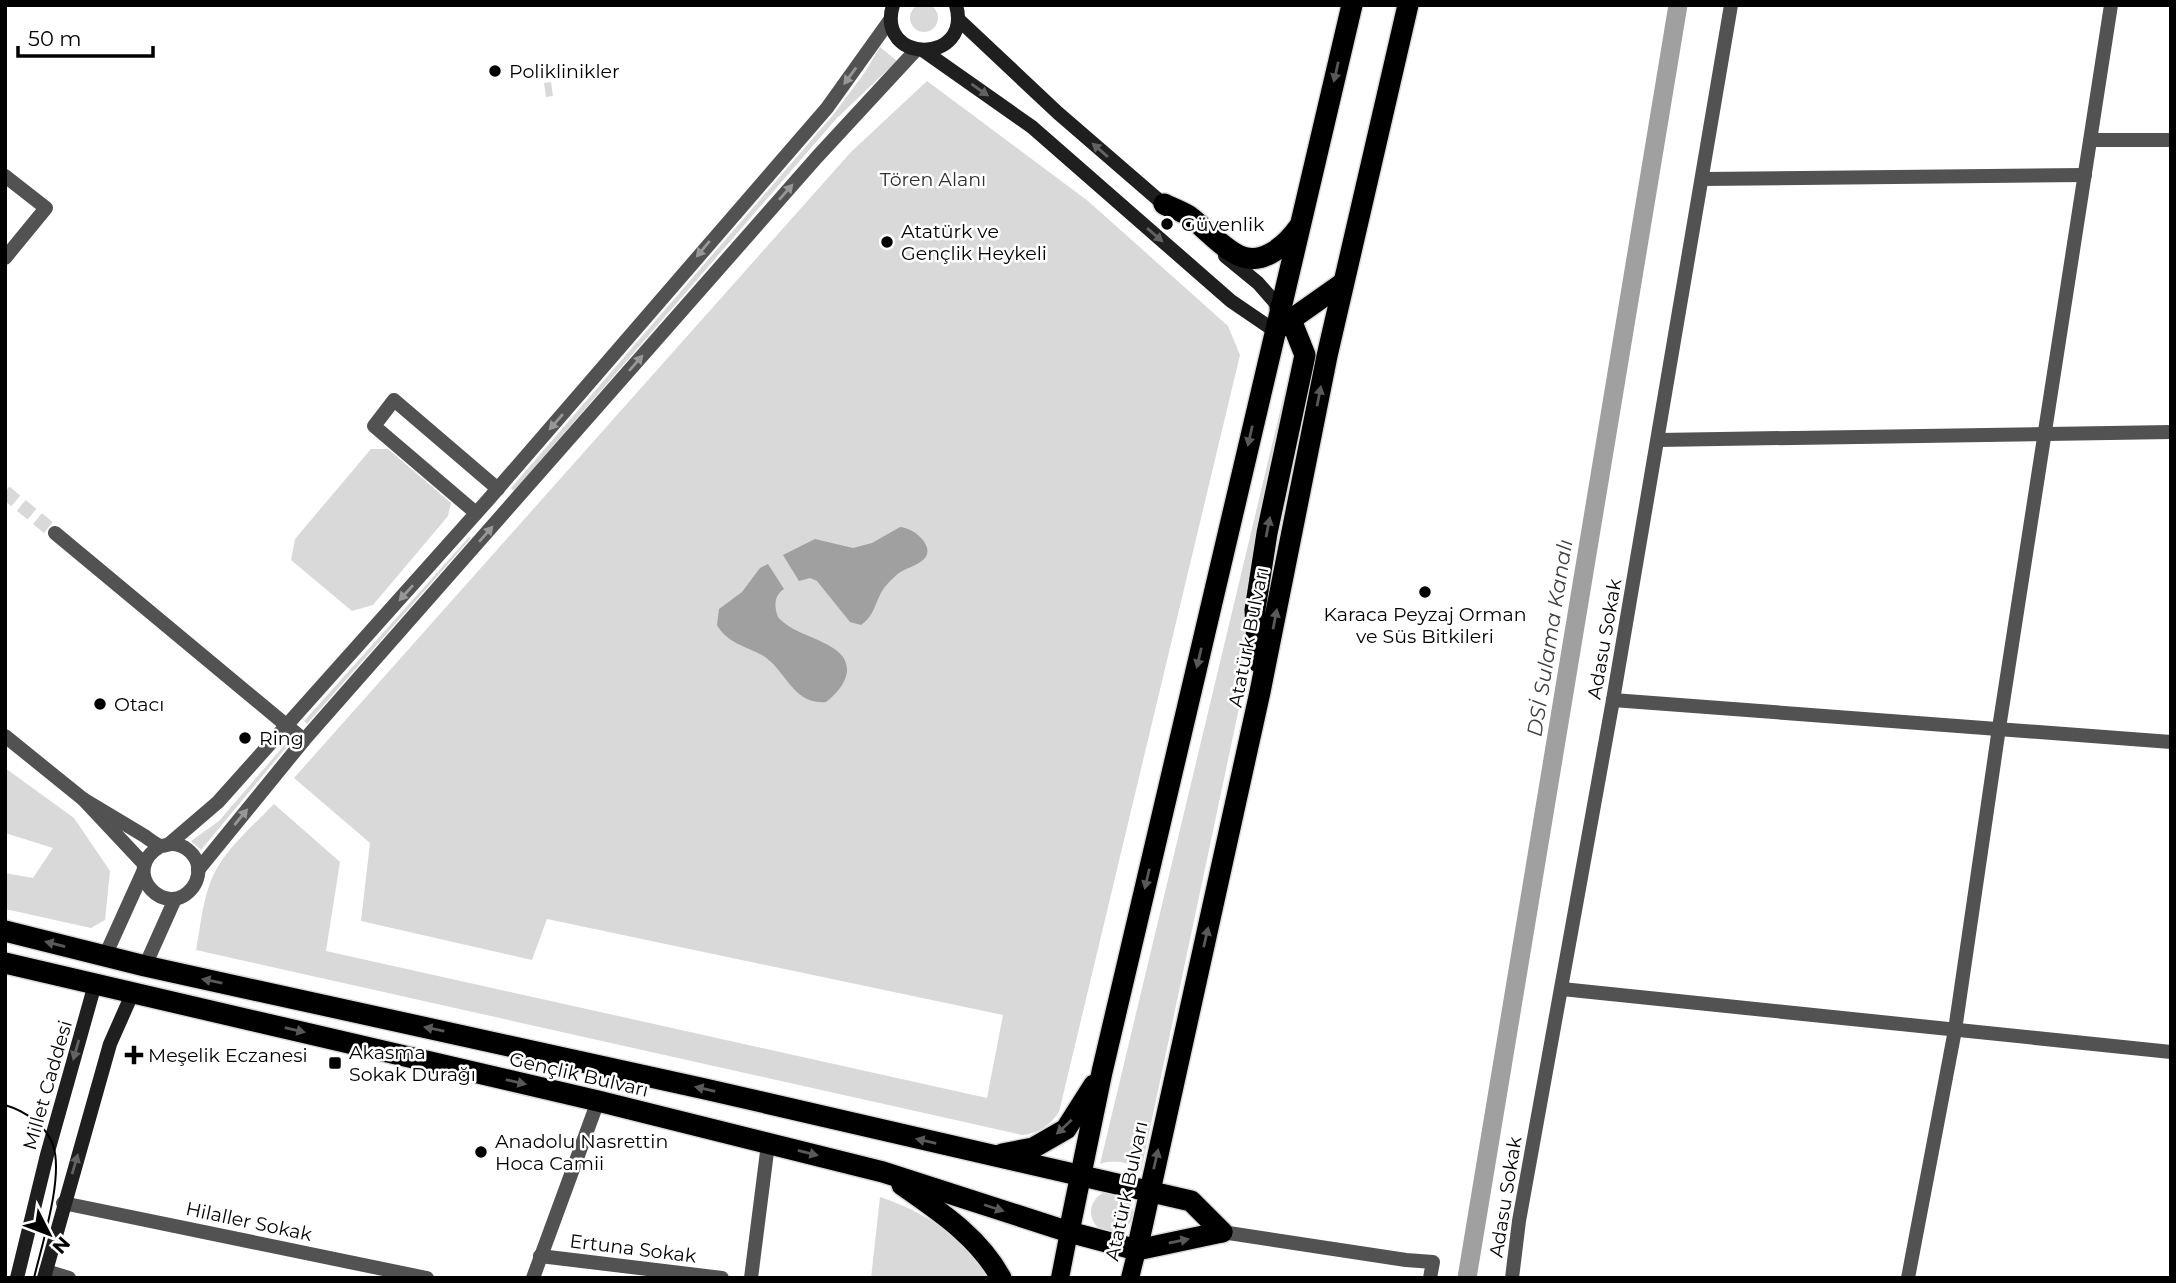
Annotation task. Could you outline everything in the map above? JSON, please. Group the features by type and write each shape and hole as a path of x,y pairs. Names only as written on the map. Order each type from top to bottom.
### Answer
{"highway":[{"path":"1069,1232 1102,1072 1282,320 1300,226 1352,5"},
{"name":"Atatürk Bulvarı","path":"1136,1250 1260,692 1343,283 1408,5"},
{"path":"1164,204 1186,214 1241,257 1258,258 1273,253 1288,242 1300,226"},
{"path":"1282,320 1343,283"},
{"path":"1260,692 1255,610 1267,533 1305,355 1282,320"},
{"name":"Gençlik Bulvarı","path":"5,932 145,966 705,1089 1191,1201 1222,1232"},
{"path":"95,984 105,956"},
{"name":"Gençlik Bulvarı","path":"5,962 598,1101 883,1172 1069,1232 1136,1250"},
{"path":"133,992 145,966"},
{"path":"992,1156 1033,1148 1066,1129 1102,1072"},
{"path":"883,1172 955,1223 979,1246 1001,1278"},
{"path":"1136,1250 1222,1232"}],"main road":[{"path":"1060,1278 1069,1232"},
{"name":"Atatürk Bulvarı","path":"1130,1278 1136,1250"}],"street":[{"name":"Adasu Sokak","path":"1513,1278 1519,1221 1613,700 1731,5"},
{"path":"1908,1278 1955,1030 2111,5"},
{"path":"198,870 304,740 817,157 920,50 937,48 948,42 955,31 957,9"},
{"path":"957,9 1058,113 1258,283 1282,320"},
{"path":"889,11 892,29 901,42 920,50 1032,127 1231,301 1282,320"},
{"path":"105,956 154,850 208,814 493,494 827,108 889,11"},
{"path":"2091,140 2171,140"},
{"path":"1702,179 2085,175"},
{"path":"5,176 46,208 5,258"},
{"path":"476,513 374,426 394,400 493,494 504,513"},
{"path":"1658,440 2171,432"},
{"path":"55,533 304,740"},
{"path":"1613,700 2171,742"},
{"path":"5,736 83,799 144,868 150,889 157,895 175,899"},
{"path":"83,799 165,845 186,848 192,854 198,870 198,877 192,889 175,899 145,966"},
{"name":"Millet Caddesi","path":"17,1278 47,1155 95,984"},
{"path":"1562,989 2171,1052"},
{"path":"69,1278 45,1275 63,1203 110,1044 133,992"},
{"path":"533,1278 598,1101"},
{"path":"751,1278 768,1144"},
{"name":"Hilaller Sokak","path":"63,1203 428,1278"},
{"path":"1222,1232 1394,1259 1433,1262 1430,1278"},
{"name":"Ertuna Sokak","path":"540,1255 722,1278"}],"green space":[{"path":"924,4 934,8 938,18 934,28 924,32 914,28 910,18 914,8"},
{"path":"880,47 897,61 837,118 514,491 511,488 833,115"},
{"name":"Tören Alanı","path":"927,81 1088,201 1228,326 1240,355 1059,1112 1055,1117 1038,1131 1022,1135 196,950 205,899 216,870 235,844 274,804 340,862 326,951 987,1098 1003,1015 547,919 532,960 361,921 370,843 294,778 851,152"},
{"path":"1293,357 1297,360 1249,599 1239,708 1141,1171 1122,1162 1100,1164"},
{"path":"371,449 388,449 451,503 448,516 373,605 352,611 291,560 295,539"},
{"path":"469,537 471,538 307,724 304,721"},
{"path":"287,742 289,744 201,850 191,841 219,821"},
{"path":"5,768 74,818 110,871 105,920 91,928 5,909 5,873 33,878 53,848 5,833"},
{"path":"1112,1191 1127,1197 1133,1212 1127,1227 1112,1233 1097,1227 1091,1212 1097,1197"},
{"path":"880,1197 912,1210 942,1227 968,1250 988,1278 871,1278"}],"shaded area":[{"path":"900,527 913,531 923,540 926,556 920,563 901,571 891,580 869,617 861,625 850,622 817,581 810,578 799,581 783,555 815,539 853,548 872,543"},
{"path":"768,564 784,589 778,594 776,601 778,617 786,624 831,647 840,653 845,661 845,680 826,702 805,698 770,661 731,640 717,625 719,609 742,592 760,568"}],"waterway":[{"name":"DSİ Sulama Kanalı","path":"1467,1278 1678,5"}],"tunnel":[{"path":"545,90 552,89"},
{"path":"5,492 55,533"}],"tram line":[{"path":"5,1105 20,1111 40,1125 50,1138 56,1159 51,1211 34,1278"}],"place":[{"name":"Poliklinikler","path":"495,71"},
{"name":"Güvenlik","path":"1167,224"},
{"name":"Atatürk ve Gençlik Heykeli","path":"887,242"},
{"name":"Karaca Peyzaj Orman ve Süs Bitkileri","path":"1425,592"},
{"name":"Otacı","path":"100,704"},
{"name":"Ring","path":"245,738"},
{"name":"Meşelik Eczanesi","path":"134,1055"},
{"name":"Akasma Sokak Durağı","path":"335,1063"},
{"name":"Anadolu Nasrettin Hoca Camii","path":"481,1152"}]}
